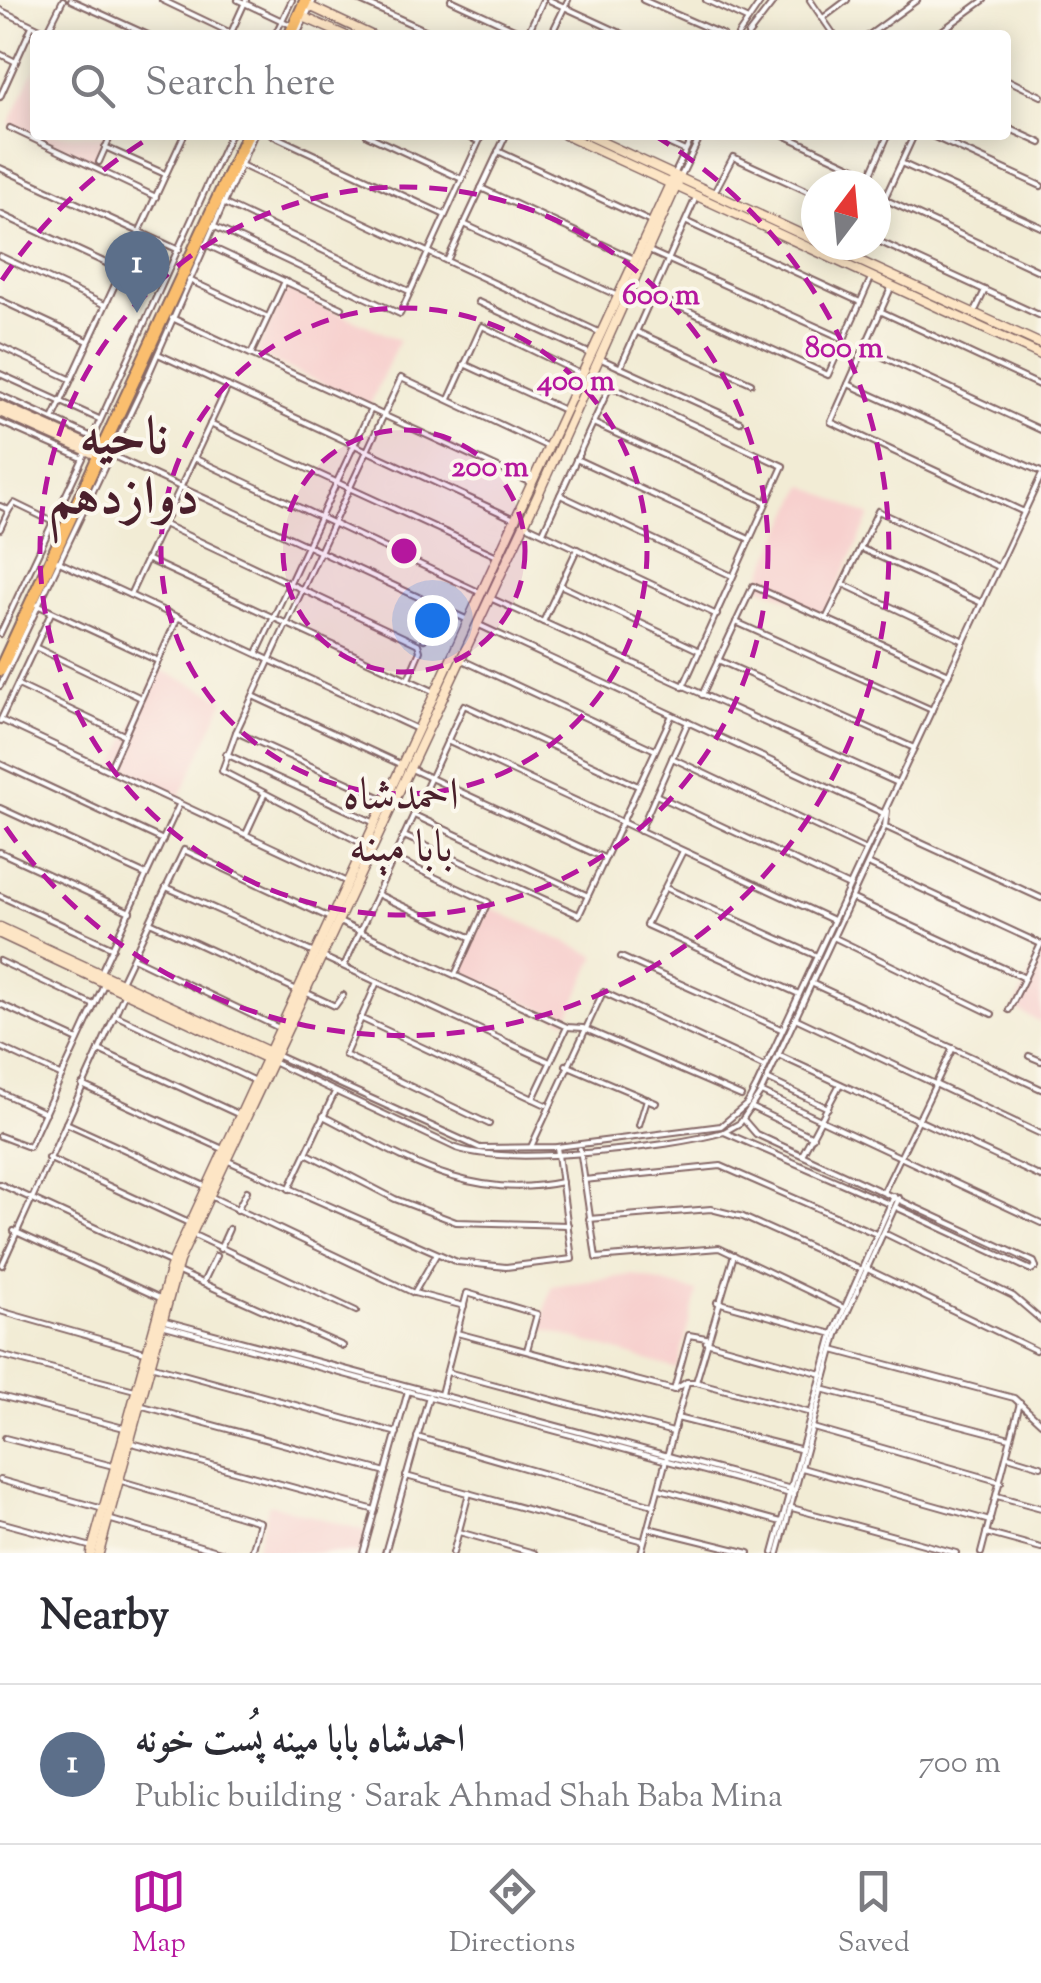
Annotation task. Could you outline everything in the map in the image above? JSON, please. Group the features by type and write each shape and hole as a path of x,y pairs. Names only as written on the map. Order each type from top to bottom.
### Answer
{"highway":[{"path":"0,659 95,450 245,140"},
{"path":"0,670 55,561 95,450"}],"street":[{"path":"51,30 62,0"},
{"path":"71,0 137,30"},
{"path":"162,0 223,30"},
{"path":"238,0 352,30"},
{"path":"358,0 425,30"},
{"path":"451,0 516,30"},
{"path":"530,30 546,0 614,30"},
{"path":"553,30 568,0"},
{"path":"644,0 711,30"},
{"path":"706,0 746,19"},
{"path":"740,30 762,0"},
{"path":"750,30 775,0"},
{"path":"810,0 830,30"},
{"path":"822,18 848,0"},
{"path":"881,30 918,0"},
{"path":"943,30 984,0"},
{"path":"233,30 246,2"},
{"path":"0,10 41,30"},
{"path":"298,16 332,30"},
{"path":"30,30 32,26"},
{"path":"0,97 30,30"},
{"path":"0,54 16,62"},
{"path":"1011,81 1041,96"},
{"path":"10,128 30,137"},
{"path":"1011,129 1041,143"},
{"path":"36,140 156,196"},
{"path":"98,162 109,140"},
{"path":"53,419 179,140"},
{"path":"95,450 99,419 228,140"},
{"path":"0,634 53,522 158,354 240,166 246,140"},
{"path":"283,140 445,216"},
{"path":"378,140 462,178"},
{"path":"213,226 400,314 478,142 474,140"},
{"path":"447,261 504,140"},
{"path":"577,140 714,193 801,233"},
{"path":"597,140 697,195 1041,354"},
{"path":"661,140 685,151"},
{"path":"94,1551 108,1519 172,1271 438,693 649,251 690,140"},
{"path":"596,356 653,223 698,140"},
{"path":"795,140 859,170"},
{"path":"872,170 886,140"},
{"path":"891,184 912,140"},
{"path":"941,140 1041,186"},
{"path":"106,148 166,174"},
{"path":"498,151 653,223"},
{"path":"714,193 732,157 801,187"},
{"path":"901,163 1041,226"},
{"path":"240,166 603,334"},
{"path":"0,168 178,250"},
{"path":"481,188 636,260"},
{"path":"620,368 697,195"},
{"path":"891,202 1041,272"},
{"path":"224,203 410,291"},
{"path":"0,214 120,270"},
{"path":"687,222 860,302"},
{"path":"464,224 620,296"},
{"path":"205,244 342,308"},
{"path":"891,247 1041,316"},
{"path":"649,251 844,339"},
{"path":"0,256 104,305"},
{"path":"858,260 1041,344"},
{"path":"654,296 828,375 872,274"},
{"path":"189,280 268,317"},
{"path":"251,354 284,281"},
{"path":"893,284 831,422 1024,512"},
{"path":"974,314 984,290"},
{"path":"0,300 88,341"},
{"path":"478,302 740,422"},
{"path":"880,311 1041,386"},
{"path":"172,318 535,485"},
{"path":"449,399 482,326 783,466 683,687"},
{"path":"637,332 750,384"},
{"path":"0,346 70,379"},
{"path":"864,348 1041,430"},
{"path":"158,354 717,615"},
{"path":"464,364 568,412"},
{"path":"0,374 99,419"},
{"path":"487,596 587,376"},
{"path":"364,845 221,770 366,451 401,378 552,448"},
{"path":"580,1148 724,1132 743,1119 1041,474 848,384"},
{"path":"130,594 228,386"},
{"path":"543,532 610,386"},
{"path":"0,395 53,419 95,450"},
{"path":"0,408 308,544 885,814"},
{"path":"256,654 371,408"},
{"path":"0,422 95,450"},
{"path":"593,423 767,503"},
{"path":"210,424 501,558"},
{"path":"194,458 702,696 898,783"},
{"path":"576,459 750,540"},
{"path":"560,495 734,577"},
{"path":"0,529 14,503 53,522"},
{"path":"0,506 9,510"},
{"path":"826,619 878,511 998,567"},
{"path":"163,524 418,644 420,652 408,679"},
{"path":"860,548 982,604"},
{"path":"542,622 577,549"},
{"path":"146,559 438,693"},
{"path":"55,561 270,660 419,735"},
{"path":"843,584 964,641"},
{"path":"0,686 43,585"},
{"path":"560,586 700,651"},
{"path":"702,696 753,586 949,674"},
{"path":"37,605 158,661"},
{"path":"424,639 439,606"},
{"path":"52,612 0,721 347,882"},
{"path":"109,770 178,617"},
{"path":"736,622 932,710"},
{"path":"419,735 460,659 474,623"},
{"path":"35,647 141,698"},
{"path":"460,659 655,750"},
{"path":"718,660 914,748"},
{"path":"18,685 124,735"},
{"path":"253,696 604,858"},
{"path":"344,966 464,705 638,786"},
{"path":"404,836 578,915 672,714"},
{"path":"640,831 688,722"},
{"path":"236,732 386,800"},
{"path":"448,742 834,920"},
{"path":"226,754 375,823"},
{"path":"672,758 866,850"},
{"path":"0,764 163,840"},
{"path":"334,920 364,845 406,767"},
{"path":"246,834 264,795"},
{"path":"656,795 849,886"},
{"path":"0,1136 28,1149 94,1005 97,974 180,802"},
{"path":"0,808 147,876"},
{"path":"269,1056 335,1092 466,1151 494,1156 558,1151 721,1126 750,1106 761,1092 884,826 885,814"},
{"path":"414,815 587,895"},
{"path":"884,826 1041,898"},
{"path":"2,1264 114,1015 133,958 180,854 188,850 567,1026 583,1028 740,1096"},
{"path":"684,851 646,926 799,994"},
{"path":"0,852 130,912"},
{"path":"394,858 488,902 455,975"},
{"path":"867,864 1041,944 1009,1010"},
{"path":"166,887 550,1062"},
{"path":"668,889 816,956"},
{"path":"377,894 472,938"},
{"path":"0,896 112,948"},
{"path":"851,898 1025,978"},
{"path":"150,922 335,1006 343,995"},
{"path":"0,930 458,1142 494,1150 558,1151"},
{"path":"833,937 992,1014"},
{"path":"621,957 782,1029"},
{"path":"133,958 280,1029"},
{"path":"0,961 94,1005"},
{"path":"377,982 345,1055 489,1124"},
{"path":"811,983 1041,1089"},
{"path":"225,1155 255,1080 300,991"},
{"path":"530,1148 583,1028 606,992 765,1066"},
{"path":"0,1004 78,1040"},
{"path":"114,1015 255,1080"},
{"path":"360,1018 547,1105"},
{"path":"795,1018 1041,1134"},
{"path":"533,1099 567,1026"},
{"path":"0,1048 62,1076"},
{"path":"884,1191 953,1048"},
{"path":"98,1050 240,1116"},
{"path":"778,1055 1041,1177"},
{"path":"1029,1056 1041,1061"},
{"path":"566,1064 656,1104"},
{"path":"767,1079 828,1108"},
{"path":"802,1155 840,1084"},
{"path":"82,1085 289,1188 436,1255 477,1266 568,1263 572,1259 558,1151"},
{"path":"0,1092 45,1113"},
{"path":"289,1188 335,1092"},
{"path":"761,1092 1041,1223"},
{"path":"638,1125 647,1100"},
{"path":"750,1106 813,1137"},
{"path":"323,1116 466,1184 534,1188 562,1182"},
{"path":"724,1132 1030,1270 1036,1267 1034,1262 749,1130 743,1119"},
{"path":"65,1122 237,1210 414,1293 464,1306"},
{"path":"580,1148 596,1258 702,1246 734,1255 842,1308"},
{"path":"306,1153 395,1199 456,1222 568,1224"},
{"path":"48,1158 190,1224"},
{"path":"584,1180 721,1166 879,1233 1013,1296 1041,1320"},
{"path":"0,1184 172,1271 343,1346"},
{"path":"237,1210 246,1190"},
{"path":"94,1551 113,1466 160,1298 190,1224 208,1192"},
{"path":"775,1553 833,1334 897,1197"},
{"path":"589,1220 711,1209 742,1217 1035,1350"},
{"path":"220,1248 229,1229"},
{"path":"14,1231 160,1298"},
{"path":"192,1234 356,1312"},
{"path":"414,1293 436,1255"},
{"path":"696,1382 734,1255"},
{"path":"204,1283 216,1256"},
{"path":"775,1553 842,1308 862,1269"},
{"path":"440,1394 470,1293 537,1314 526,1350"},
{"path":"717,1302 833,1334"},
{"path":"0,1311 146,1352"},
{"path":"161,1322 408,1391 440,1394 666,1458"},
{"path":"161,1322 792,1491"},
{"path":"457,1333 674,1390 686,1382 696,1382 811,1414"},
{"path":"674,1390 688,1335 822,1374"},
{"path":"833,1350 1020,1404 1041,1423"},
{"path":"0,1355 135,1390"},
{"path":"150,1365 397,1432"},
{"path":"446,1372 674,1432"},
{"path":"641,1553 686,1382"},
{"path":"822,1388 1010,1438"},
{"path":"363,1553 408,1391"},
{"path":"384,1553 430,1394"},
{"path":"0,1396 124,1428"},
{"path":"981,1553 1020,1404"},
{"path":"138,1405 386,1472"},
{"path":"678,1418 801,1450"},
{"path":"812,1428 1001,1482"},
{"path":"418,1437 654,1505"},
{"path":"5,1438 113,1466"},
{"path":"128,1442 375,1510"},
{"path":"1008,1456 1041,1466"},
{"path":"801,1468 990,1521"},
{"path":"406,1476 644,1541"},
{"path":"0,1480 103,1509"},
{"path":"118,1480 260,1522 252,1553"},
{"path":"658,1488 781,1522"},
{"path":"453,1553 469,1493"},
{"path":"997,1496 1041,1508"},
{"path":"790,1508 956,1553"},
{"path":"108,1519 224,1553"},
{"path":"0,1522 94,1551"},
{"path":"648,1528 749,1553"},
{"path":"459,1532 534,1553"},
{"path":"986,1533 1041,1548"}],"shaded area":[{"path":"30,79 30,134 9,124"},
{"path":"43,140 105,140 93,164"},
{"path":"285,289 399,340 370,405 256,354"},
{"path":"804,485 870,516 825,615 757,585"},
{"path":"159,669 225,699 180,797 114,767"},
{"path":"489,907 596,956 566,1021 459,971"},
{"path":"1041,951 1041,1022 1014,1009"},
{"path":"633,1275 697,1292 677,1369 540,1328 552,1286"},
{"path":"269,1504 367,1531 361,1553 255,1553"}],"place":[{"name":"احمدشاه بابا مینه پُست خونه","path":"137,313"}],"district":[{"name":"ناحیه دوازدهم","path":"124,465"},
{"name":"احمدشاه بابا مېنه","path":"401,819"}]}
